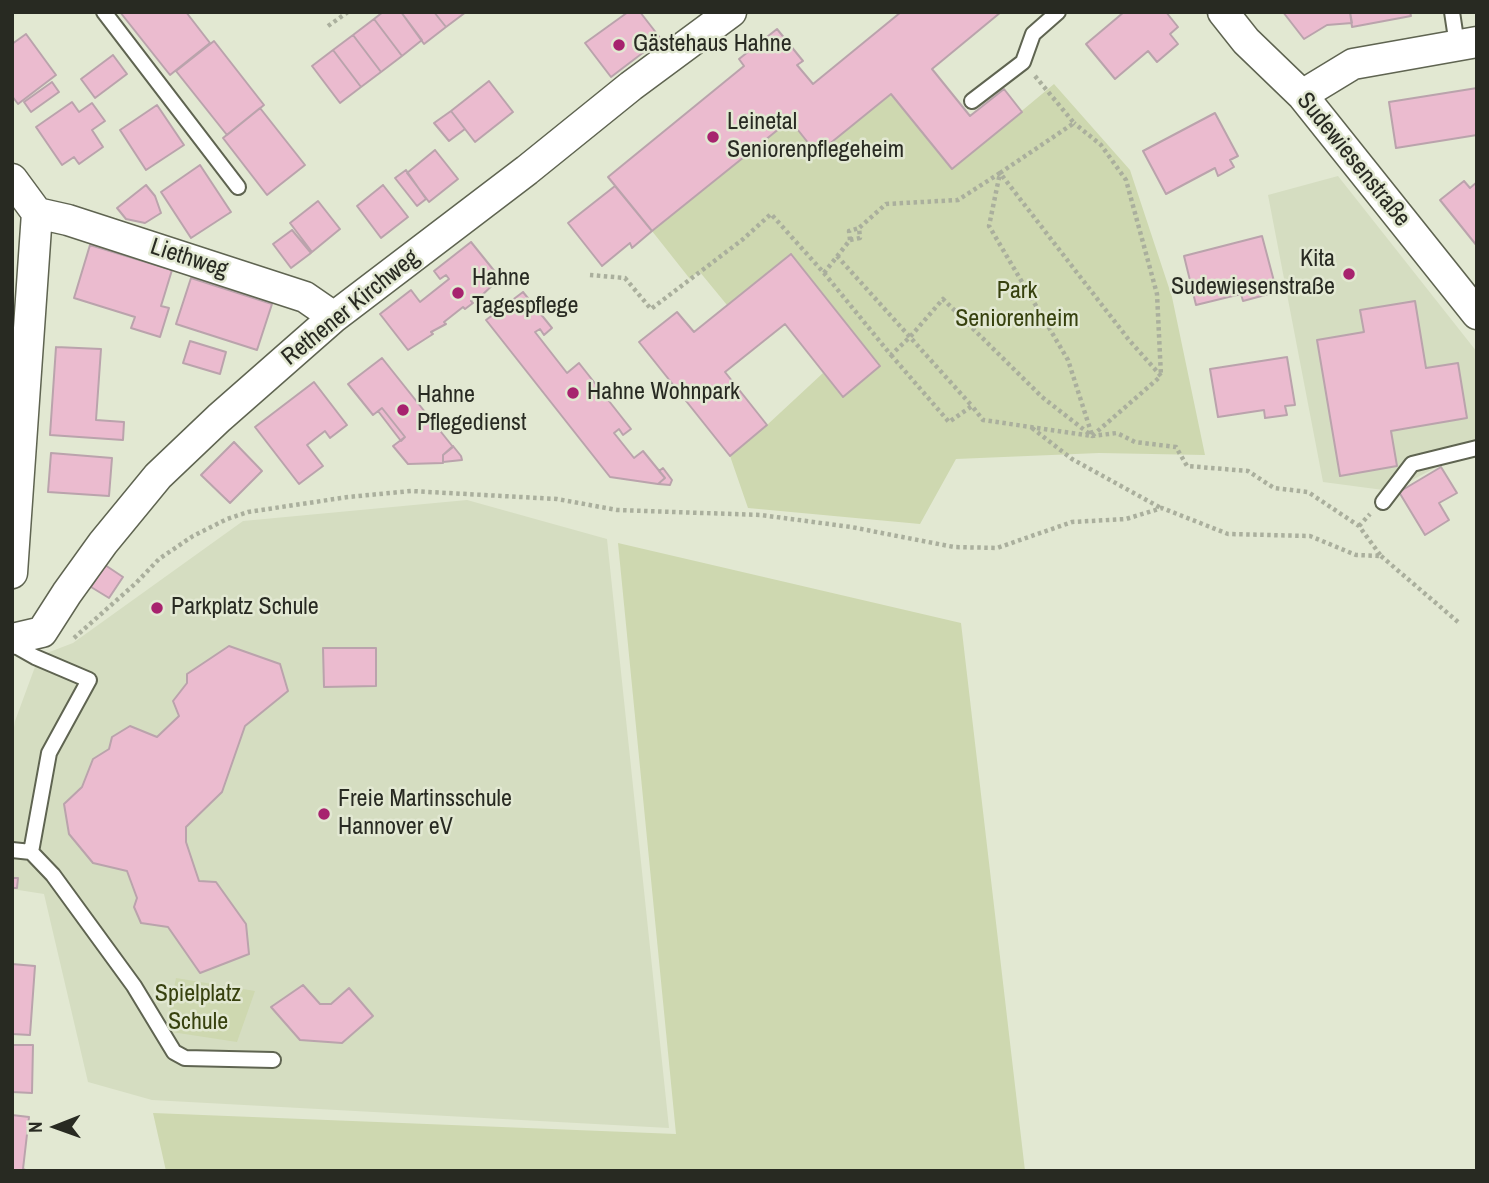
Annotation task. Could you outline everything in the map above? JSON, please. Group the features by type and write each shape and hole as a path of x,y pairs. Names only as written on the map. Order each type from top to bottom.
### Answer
{"street":[{"name":"Rethener Kirchweg","path":"12,641 43,632 96,553 158,476 197,437 334,317 527,170 631,86 732,12"},
{"name":"Sudewiesenstraße","path":"1223,12 1246,41 1302,95 1477,314"},
{"path":"1302,95 1353,64 1467,44"},
{"path":"12,179 37,213 20,383 12,573"},
{"name":"Liethweg","path":"37,213 68,220 305,297 334,317"}],"lane":[{"path":"104,12 238,187"},
{"path":"972,101 1023,62 1033,34 1058,12"},
{"path":"1452,12 1467,44"},
{"path":"1383,502 1412,464 1477,449"},
{"path":"12,641 35,657 89,680 49,753 31,852"},
{"path":"12,850 31,852 53,875 134,986 174,1052 186,1058 273,1060"}],"path":[{"path":"328,26 348,12"},
{"path":"1023,62 1074,123 1101,145 1126,180 1157,294 1161,376"},
{"path":"850,240 849,231 859,228 886,204 958,200 1074,123"},
{"path":"1000,173 1129,340 1161,376"},
{"path":"1000,173 989,226 1068,360 1093,436"},
{"path":"590,275 625,278 651,309 743,240 771,214 949,422 972,405"},
{"path":"824,273 850,240 860,238 859,228"},
{"path":"837,257 983,420 1093,436 1116,433 1135,442 1176,447 1187,466 1248,471 1274,488 1308,492 1359,526 1381,556 1458,622"},
{"path":"891,355 911,338 943,299 1042,397 1093,436"},
{"path":"1093,436 1161,376"},
{"path":"1031,427 1072,459 1162,508 1228,534 1310,536 1356,555 1381,556"},
{"path":"35,657 71,640 159,559 193,536 248,512 348,497 411,491 557,499 617,510 761,515 851,527 954,547 998,548 1072,522 1126,519 1162,508"},
{"path":"1359,526 1370,514"}],"shaded area":[{"name":"Kita Sudewiesenstraße","path":"1338,176 1477,352 1477,446 1391,491 1323,482 1268,195"},
{"name":"Freie Martinsschule Hannover eV","path":"467,500 607,539 669,1128 152,1100 88,1082 44,894 12,889 12,740 15,721 39,656 73,643 243,521"}],"green space":[{"name":"Park Seniorenheim","path":"1054,84 1130,170 1172,297 1205,455 1099,453 956,459 920,524 748,508 730,456 823,373 843,396 880,366 791,255 727,305 699,271 690,279 652,231 790,120 891,94 952,169"},
{"path":"618,543 961,623 1025,1171 166,1171 153,1113 676,1134"},
{"name":"Spielplatz Schule","path":"176,978 255,991 237,1042 165,1031"}],"building":[{"path":"120,12 186,12 210,43 170,75"},
{"path":"383,12 401,12 422,40 402,56 374,19"},
{"path":"401,12 434,12 446,27 424,44"},
{"path":"434,12 466,12 446,27"},
{"name":"Gästehaus Hahne","path":"628,12 640,12 661,39 611,77 585,43"},
{"name":"Leinetal Seniorenpflegeheim","path":"901,12 1001,12 932,69 970,116 1004,89 1022,112 952,169 891,94 817,154 790,120 652,231 608,177 744,66 739,59 777,29 803,61 797,65 813,84"},
{"path":"1124,12 1166,12 1178,27 1170,34 1178,44 1157,62 1148,51 1115,79 1086,44"},
{"path":"1283,12 1350,12 1352,23 1327,25 1304,39"},
{"path":"1350,12 1410,12 1411,16 1352,27"},
{"path":"374,19 402,56 381,72 353,35"},
{"path":"26,34 56,75 18,104 12,96 12,44"},
{"path":"353,35 381,72 361,87 333,50"},
{"path":"214,41 264,105 227,135 176,71"},
{"path":"333,50 361,87 340,103 312,66"},
{"path":"113,55 127,74 95,98 81,79"},
{"path":"489,81 513,112 475,142 451,111"},
{"path":"52,82 59,92 31,112 24,102"},
{"path":"1477,88 1477,135 1396,148 1389,102"},
{"path":"72,102 79,112 92,103 105,121 92,130 103,147 79,164 74,157 62,165 36,127"},
{"path":"157,105 184,145 146,170 120,130"},
{"path":"260,108 305,165 267,195 223,138"},
{"path":"451,111 465,129 449,141 434,123"},
{"path":"1215,113 1238,156 1230,160 1234,167 1218,176 1215,168 1166,194 1143,151"},
{"path":"435,150 458,179 429,202 407,173"},
{"path":"200,165 231,212 191,238 161,192"},
{"path":"406,170 426,199 417,206 395,178"},
{"path":"1464,181 1470,188 1477,182 1477,246 1440,200"},
{"path":"146,185 155,196 161,213 145,223 126,219 117,208"},
{"path":"383,185 408,217 381,238 357,206"},
{"path":"615,186 652,231 632,248 630,243 602,266 568,223"},
{"path":"318,201 340,229 312,252 290,223"},
{"path":"292,230 311,253 291,268 273,244"},
{"path":"1262,236 1275,285 1267,287 1269,294 1243,301 1241,294 1196,305 1184,256"},
{"name":"Hahne Tagespflege","path":"471,242 500,278 479,298 476,296 471,301 473,303 465,309 463,307 444,322 446,324 408,350 380,314 411,290 420,302 449,279 446,275 440,279 434,271"},
{"path":"90,245 172,270 161,306 169,308 160,337 131,328 135,317 74,298"},
{"path":"791,254 880,366 843,397 785,324 725,372 767,425 730,456 639,342 677,312 694,332"},
{"path":"191,278 272,304 257,350 176,324"},
{"name":"Hahne Wohnpark","path":"523,292 552,328 544,335 540,329 535,332 567,373 579,363 631,429 623,435 619,429 614,433 634,458 643,451 665,478 658,484 610,477 486,320"},
{"path":"1415,301 1426,368 1458,363 1467,418 1391,431 1397,466 1340,476 1317,340 1364,332 1360,310"},
{"path":"190,341 226,352 220,374 183,363"},
{"path":"56,347 101,349 96,420 124,422 123,440 50,435"},
{"path":"1287,357 1295,405 1285,406 1287,415 1265,418 1264,410 1218,417 1210,369"},
{"name":"Hahne Pflegedienst","path":"382,358 453,447 443,455 443,463 408,464 393,446 405,437 382,408 373,415 348,384"},
{"path":"314,382 347,425 330,438 325,431 307,445 323,466 299,484 255,427"},
{"path":"382,408 405,437 401,441 378,411"},
{"path":"234,442 262,471 230,503 201,475"},
{"path":"453,446 462,460 443,462 443,455"},
{"path":"51,453 112,458 109,496 48,492"},
{"path":"1441,467 1457,493 1439,503 1449,520 1425,535 1399,492"},
{"path":"663,468 672,480 670,485 658,484 665,478 659,471"},
{"path":"105,565 123,577 109,598 91,587"},
{"path":"229,646 280,664 288,691 245,726 222,792 186,827 186,842 199,881 216,882 246,924 249,954 200,973 168,927 141,923 134,907 137,898 127,871 93,863 69,834 64,804 82,787 93,759 109,749 112,737 130,726 157,737 179,716 173,701 187,683 187,674"},
{"path":"323,648 376,648 376,686 324,687"},
{"path":"12,878 18,878 17,888 12,888"},
{"path":"12,964 35,966 30,1035 12,1034"},
{"path":"303,985 320,1004 331,1004 349,988 373,1016 342,1043 300,1040 271,1007"},
{"path":"12,1045 33,1045 32,1093 12,1092"},
{"path":"12,1115 29,1117 23,1169 28,1171 12,1171"}],"place":[{"name":"Gästehaus Hahne","path":"619,45"},
{"name":"Leinetal Seniorenpflegeheim","path":"713,137"},
{"name":"Kita Sudewiesenstraße","path":"1349,274"},
{"name":"Hahne Tagespflege","path":"458,293"},
{"name":"Hahne Wohnpark","path":"573,393"},
{"name":"Hahne Pflegedienst","path":"403,410"},
{"name":"Parkplatz Schule","path":"157,608"},
{"name":"Freie Martinsschule Hannover eV","path":"324,814"}]}
